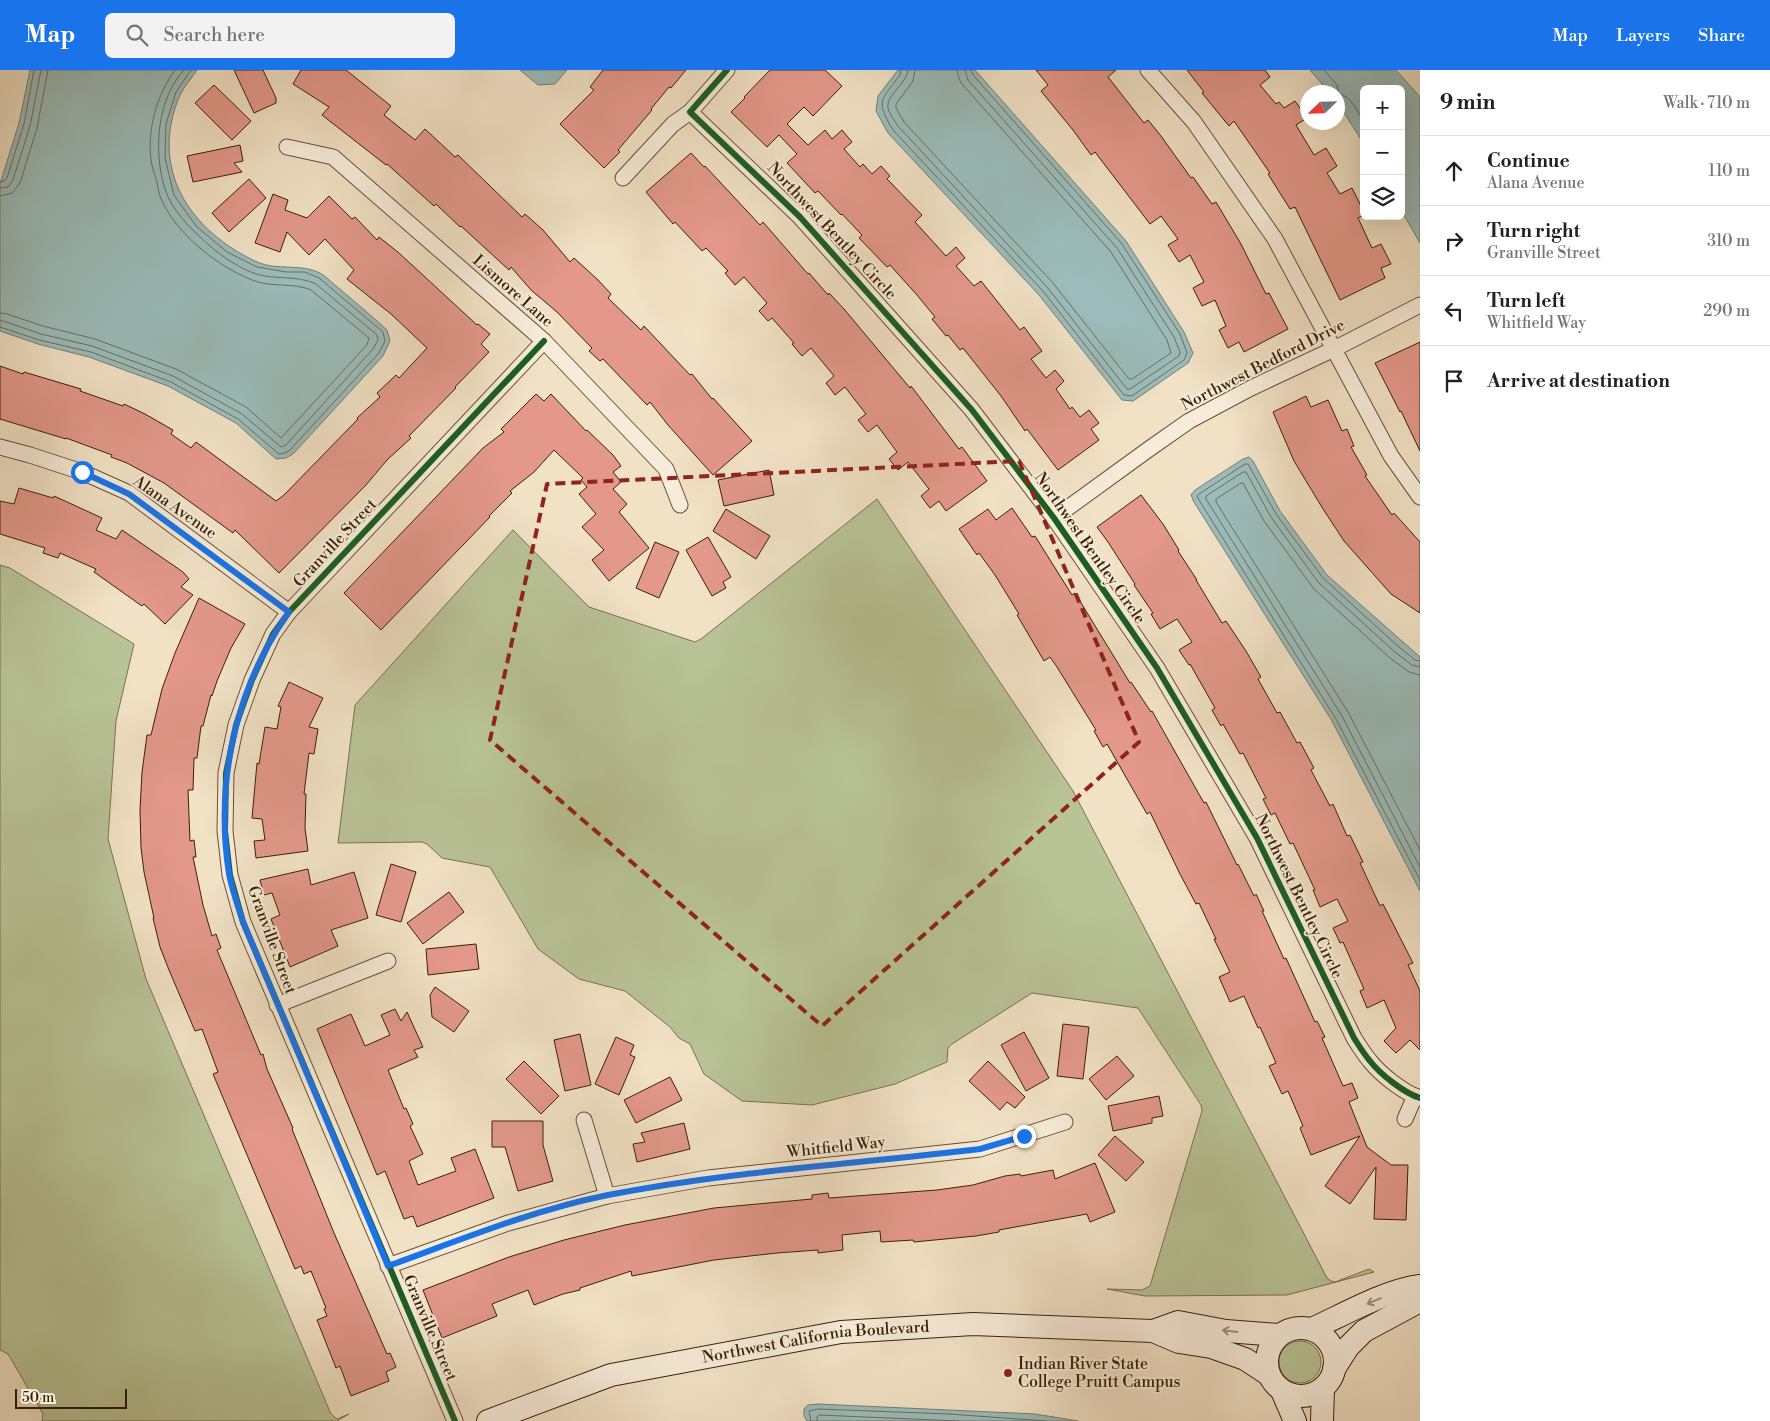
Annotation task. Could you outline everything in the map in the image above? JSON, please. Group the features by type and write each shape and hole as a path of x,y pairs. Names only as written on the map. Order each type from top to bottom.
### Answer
{"street":[{"path":"623,178 673,124 690,112 727,70"},
{"path":"1148,70 1194,122 1275,239 1390,456 1420,497"},
{"name":"Northwest Bentley Circle","path":"690,112 800,217 972,410 1054,518 1157,668 1257,838 1354,1038 1370,1062 1393,1082 1418,1097"},
{"name":"Lismore Lane","path":"287,147 333,157 544,341 666,469 680,505"},
{"name":"Northwest Bedford Drive","path":"1054,518 1190,421 1251,388 1334,349 1420,305"},
{"name":"Granville Street","path":"455,1421 243,922 230,875 225,831 226,773 236,725 252,680 273,634 289,612 544,341"},
{"name":"Alana Avenue","path":"0,447 82,472 129,494 289,612"},
{"path":"277,1005 388,961"},
{"path":"1405,1118 1418,1097"},
{"path":"584,1120 607,1196"},
{"name":"Whitfield Way","path":"388,1266 508,1223 607,1196 708,1178 980,1149 1065,1122"},
{"path":"1312,1330 1376,1300 1420,1286"},
{"path":"1275,1382 1292,1396 1303,1397 1314,1394 1329,1379 1348,1347 1364,1331 1420,1301"},
{"name":"Northwest California Boulevard","path":"1153,1331 1178,1322 1226,1331 1278,1336"},
{"name":"Northwest California Boulevard","path":"488,1421 611,1375 841,1332 973,1324 1153,1331 1178,1342 1211,1347 1245,1359 1275,1382"},
{"path":"1295,1421 1266,1362 1273,1340 1293,1328 1305,1327 1325,1338 1332,1347 1335,1358 1329,1379 1322,1421"}],"highlighted area":[{"path":"1019,461 1139,742 822,1026 490,740 547,484"}],"green space":[{"path":"877,499 1073,791 1327,1278 1335,1282 1369,1269 1374,1272 1287,1295 1145,1296 1107,1289 1142,1290 1150,1286 1202,1111 1201,1105 1138,1008 1032,993 952,1044 948,1048 947,1062 895,1084 812,1105 742,1101 704,1074 690,1044 679,1038 670,1027 625,991 579,979 538,949 490,867 442,858 427,844 422,842 338,843 355,705 513,530 589,607 695,642"},
{"path":"0,565 10,568 134,644 116,721 108,839 146,979 331,1414 337,1419 349,1414 337,1421 42,1421 43,1414 8,1354 0,1350"},
{"path":"1300,1341 1315,1347 1321,1362 1315,1377 1300,1383 1285,1377 1279,1362 1285,1347"}],"water":[{"path":"30,70 197,70 180,95 171,122 169,148 173,172 181,195 195,215 212,233 233,249 257,262 272,266 305,268 320,273 387,330 390,341 383,356 293,454 286,458 276,459 236,423 168,386 89,357 38,344 0,331 0,184 19,123"},
{"path":"520,70 567,70 555,84 538,85"},
{"path":"898,70 975,70 1126,241 1184,332 1193,353 1188,363 1133,401 1122,400 1039,295 888,133 876,111 878,96"},
{"path":"1310,70 1396,70 1420,97 1420,243 1405,217 1405,85 1360,85 1360,138 1345,114 1345,85 1323,85"},
{"path":"1249,457 1280,511 1327,575 1420,657 1420,891 1332,721 1191,495 1195,490"},
{"path":"808,1405 1035,1414 1078,1421 807,1421 804,1416 804,1409"}],"building":[{"path":"234,70 263,70 276,98 276,103 254,113"},
{"path":"301,70 346,70 391,106 384,115 415,140 425,129 455,157 458,155 522,217 525,214 543,230 570,262 574,258 598,280 611,294 608,298 641,330 644,326 690,375 692,374 712,399 752,441 713,475 650,402 647,405 603,359 600,361 589,351 592,348 557,312 531,290 511,267 509,270 436,204 434,206 387,164 322,115 329,107 293,84"},
{"path":"603,70 686,70 671,88 669,87 618,150 620,152 604,168 560,124 594,90 590,87"},
{"path":"770,70 825,70 842,86 813,116 804,107 787,124 808,145 825,130 832,139 842,130 852,142 844,149 860,167 863,164 872,174 881,166 890,176 887,179 922,215 915,222 946,256 956,247 965,258 956,266 974,286 981,281 1020,330 1024,327 1042,351 1031,359 1046,378 1055,370 1064,381 1056,389 1070,409 1072,407 1080,417 1089,410 1099,423 1091,429 1099,440 1058,470 1027,429 1025,431 1001,396 963,348 960,350 932,319 935,317 917,295 890,265 887,267 859,238 862,235 842,214 818,191 815,193 787,163 797,154 779,135 767,147 731,112"},
{"path":"1036,70 1116,70 1108,77 1144,123 1148,120 1212,204 1216,202 1241,244 1266,294 1269,293 1288,329 1244,352 1239,342 1228,348 1219,330 1226,326 1215,300 1202,306 1193,288 1204,282 1190,255 1179,262 1168,245 1178,239 1161,216 1150,224 1095,152 1091,155 1041,91 1048,85"},
{"path":"1187,70 1265,70 1270,77 1260,85 1276,104 1279,102 1284,108 1295,101 1300,108 1300,122 1296,125 1314,155 1326,148 1337,166 1327,173 1340,194 1352,188 1360,204 1360,217 1358,218 1372,248 1381,244 1391,264 1381,268 1385,278 1340,300 1295,207 1290,209 1268,174 1270,173 1234,121 1229,126 1202,93 1204,92"},
{"path":"214,85 251,121 232,140 195,103"},
{"path":"240,145 243,161 234,163 242,172 193,182 187,156"},
{"path":"691,153 760,225 763,222 808,274 844,309 910,388 911,386 959,449 962,447 987,481 946,511 939,501 930,508 921,496 929,489 908,462 898,470 889,459 897,452 877,425 868,432 858,420 866,414 845,387 835,395 826,383 834,376 811,348 802,356 792,344 794,343 772,318 768,321 759,311 767,303 744,277 735,285 725,273 728,271 706,248 702,251 675,222 673,224 646,192"},
{"path":"249,179 266,198 229,232 212,213"},
{"path":"273,194 288,200 285,210 307,218 329,196 352,219 355,217 377,240 379,237 399,253 477,325 490,334 481,344 489,352 409,436 411,438 387,460 366,485 279,573 235,530 233,533 164,483 127,463 111,457 112,455 66,438 0,419 0,366 81,389 80,391 123,406 124,404 173,430 171,434 191,448 196,442 276,501 284,495 357,418 380,397 377,393 396,375 399,378 427,348 391,314 347,279 354,270 325,239 309,255 287,232 280,252 255,243"},
{"path":"1420,342 1420,451 1375,363"},
{"path":"536,394 544,401 551,394 586,431 613,455 621,466 613,472 621,482 613,489 627,504 619,512 649,548 609,581 592,560 604,550 582,527 596,514 579,494 587,487 581,480 583,478 554,450 534,472 510,491 512,493 490,517 381,630 344,593 483,448 504,432 501,429"},
{"path":"1306,396 1311,407 1328,400 1342,431 1347,429 1354,446 1351,447 1367,475 1365,476 1392,515 1394,513 1420,542 1420,613 1391,594 1344,541 1294,461 1273,412"},
{"path":"769,470 774,495 724,506 718,480"},
{"path":"19,488 53,498 54,496 102,518 96,530 116,539 122,530 183,572 189,579 181,587 193,595 165,624 144,604 142,606 94,572 96,569 60,553 58,558 43,553 45,548 0,534 0,501 14,504"},
{"path":"1141,495 1163,524 1222,623 1226,621 1246,651 1261,677 1258,679 1277,713 1280,712 1297,743 1300,742 1314,768 1311,770 1330,806 1333,804 1347,836 1350,835 1363,862 1360,863 1380,906 1383,904 1413,963 1408,965 1420,991 1420,1050 1410,1040 1396,1053 1384,1041 1396,1028 1384,1000 1367,1008 1360,991 1364,989 1343,942 1340,943 1333,928 1348,921 1337,899 1320,907 1313,890 1315,890 1293,843 1290,844 1275,813 1271,815 1263,799 1266,798 1243,753 1240,754 1223,724 1221,726 1212,710 1215,708 1190,664 1179,650 1192,642 1177,619 1160,629 1151,614 1153,613 1097,527"},
{"path":"1012,508 1032,537 1035,536 1072,595 1075,593 1130,683 1152,711 1204,803 1206,802 1237,865 1254,896 1256,894 1284,959 1286,958 1315,1022 1317,1021 1325,1037 1322,1038 1343,1086 1352,1083 1358,1098 1349,1102 1367,1147 1391,1165 1408,1165 1406,1220 1374,1219 1376,1167 1350,1204 1325,1186 1360,1136 1311,1155 1300,1128 1303,1126 1288,1091 1282,1094 1269,1066 1276,1063 1244,996 1230,1002 1219,977 1230,972 1199,903 1196,904 1150,812 1147,814 1107,744 1103,747 1094,731 1096,730 1050,657 1044,661 1017,615 1019,614 995,575 979,553 977,555 959,529 988,509 996,520"},
{"path":"726,509 770,536 756,559 713,531"},
{"path":"708,537 731,577 723,582 726,588 712,596 686,550"},
{"path":"655,542 679,552 659,598 636,588"},
{"path":"199,598 245,624 231,648 211,695 203,726 201,726 197,758 194,758 193,790 188,790 190,841 194,840 196,857 193,857 203,905 212,936 216,934 221,948 217,950 261,1055 263,1054 267,1069 293,1128 334,1233 387,1354 390,1353 396,1367 386,1372 389,1381 351,1396 340,1366 336,1368 317,1320 327,1316 324,1309 326,1308 311,1271 304,1274 301,1266 295,1269 213,1074 218,1072 202,1029 195,1031 169,970 160,947 144,872 140,810 142,772 147,735 151,735 162,689 175,653"},
{"path":"289,682 323,698 309,727 318,729 314,754 309,753 304,794 306,794 305,828 308,851 256,858 254,841 265,840 262,819 252,818 257,763 259,764 265,727 277,729 281,707 278,706"},
{"path":"391,864 416,872 401,922 376,915"},
{"path":"308,869 311,885 354,872 368,918 331,930 338,946 290,967 271,919 280,915 272,893 264,895 260,880"},
{"path":"449,892 464,912 423,944 407,923"},
{"path":"476,944 479,969 428,975 426,949"},
{"path":"435,987 469,1011 454,1032 432,1017 430,995"},
{"path":"395,1009 401,1021 407,1012 423,1047 414,1050 418,1057 388,1070 404,1109 406,1108 413,1124 410,1126 423,1154 409,1161 418,1185 456,1171 451,1158 475,1149 494,1198 417,1227 413,1216 404,1219 385,1171 377,1175 317,1029 351,1014 365,1046 390,1035 381,1015"},
{"path":"1063,1024 1089,1027 1083,1079 1057,1076"},
{"path":"1024,1032 1049,1078 1026,1091 1001,1045"},
{"path":"580,1034 591,1085 565,1091 554,1040"},
{"path":"616,1037 634,1045 630,1055 635,1057 619,1095 595,1084"},
{"path":"1117,1056 1134,1076 1106,1100 1089,1079"},
{"path":"524,1061 559,1096 541,1114 506,1079"},
{"path":"988,1061 1025,1097 1015,1108 1007,1102 1000,1110 969,1081"},
{"path":"670,1077 682,1100 636,1123 624,1100"},
{"path":"1159,1096 1163,1116 1152,1118 1152,1123 1113,1131 1108,1106"},
{"path":"492,1121 543,1121 543,1145 553,1181 518,1191 505,1147 492,1147"},
{"path":"684,1123 690,1149 637,1162 633,1144 645,1142 641,1133"},
{"path":"1115,1136 1144,1162 1126,1181 1098,1155"},
{"path":"1095,1163 1115,1212 1090,1222 1087,1214 976,1236 914,1242 913,1240 881,1242 880,1231 842,1235 843,1250 818,1253 818,1250 777,1253 714,1260 632,1276 631,1271 534,1305 528,1290 492,1304 497,1316 442,1338 423,1290 509,1257 564,1240 625,1225 714,1208 812,1199 812,1195 828,1193 829,1198 937,1190 973,1185 1005,1176 1020,1174 1021,1176 1053,1170 1055,1179"}],"cycle path":[{"path":"727,70 690,112 800,217 972,410 1054,518 1157,668 1257,838 1356,1041 1374,1066 1386,1077 1400,1088 1420,1098"},
{"path":"455,1421 243,922 230,875 225,831 226,773 236,725 252,680 273,634 289,612 544,341"}],"place":[{"name":"Indian River State College Pruitt Campus","path":"1008,1373"}],"route":[{"path":"82,472 129,494 289,612 273,634 252,680 236,725 226,773 225,831 230,875 243,922 388,1266 508,1223 571,1204 607,1196 708,1178 980,1149 1024,1136"}]}
